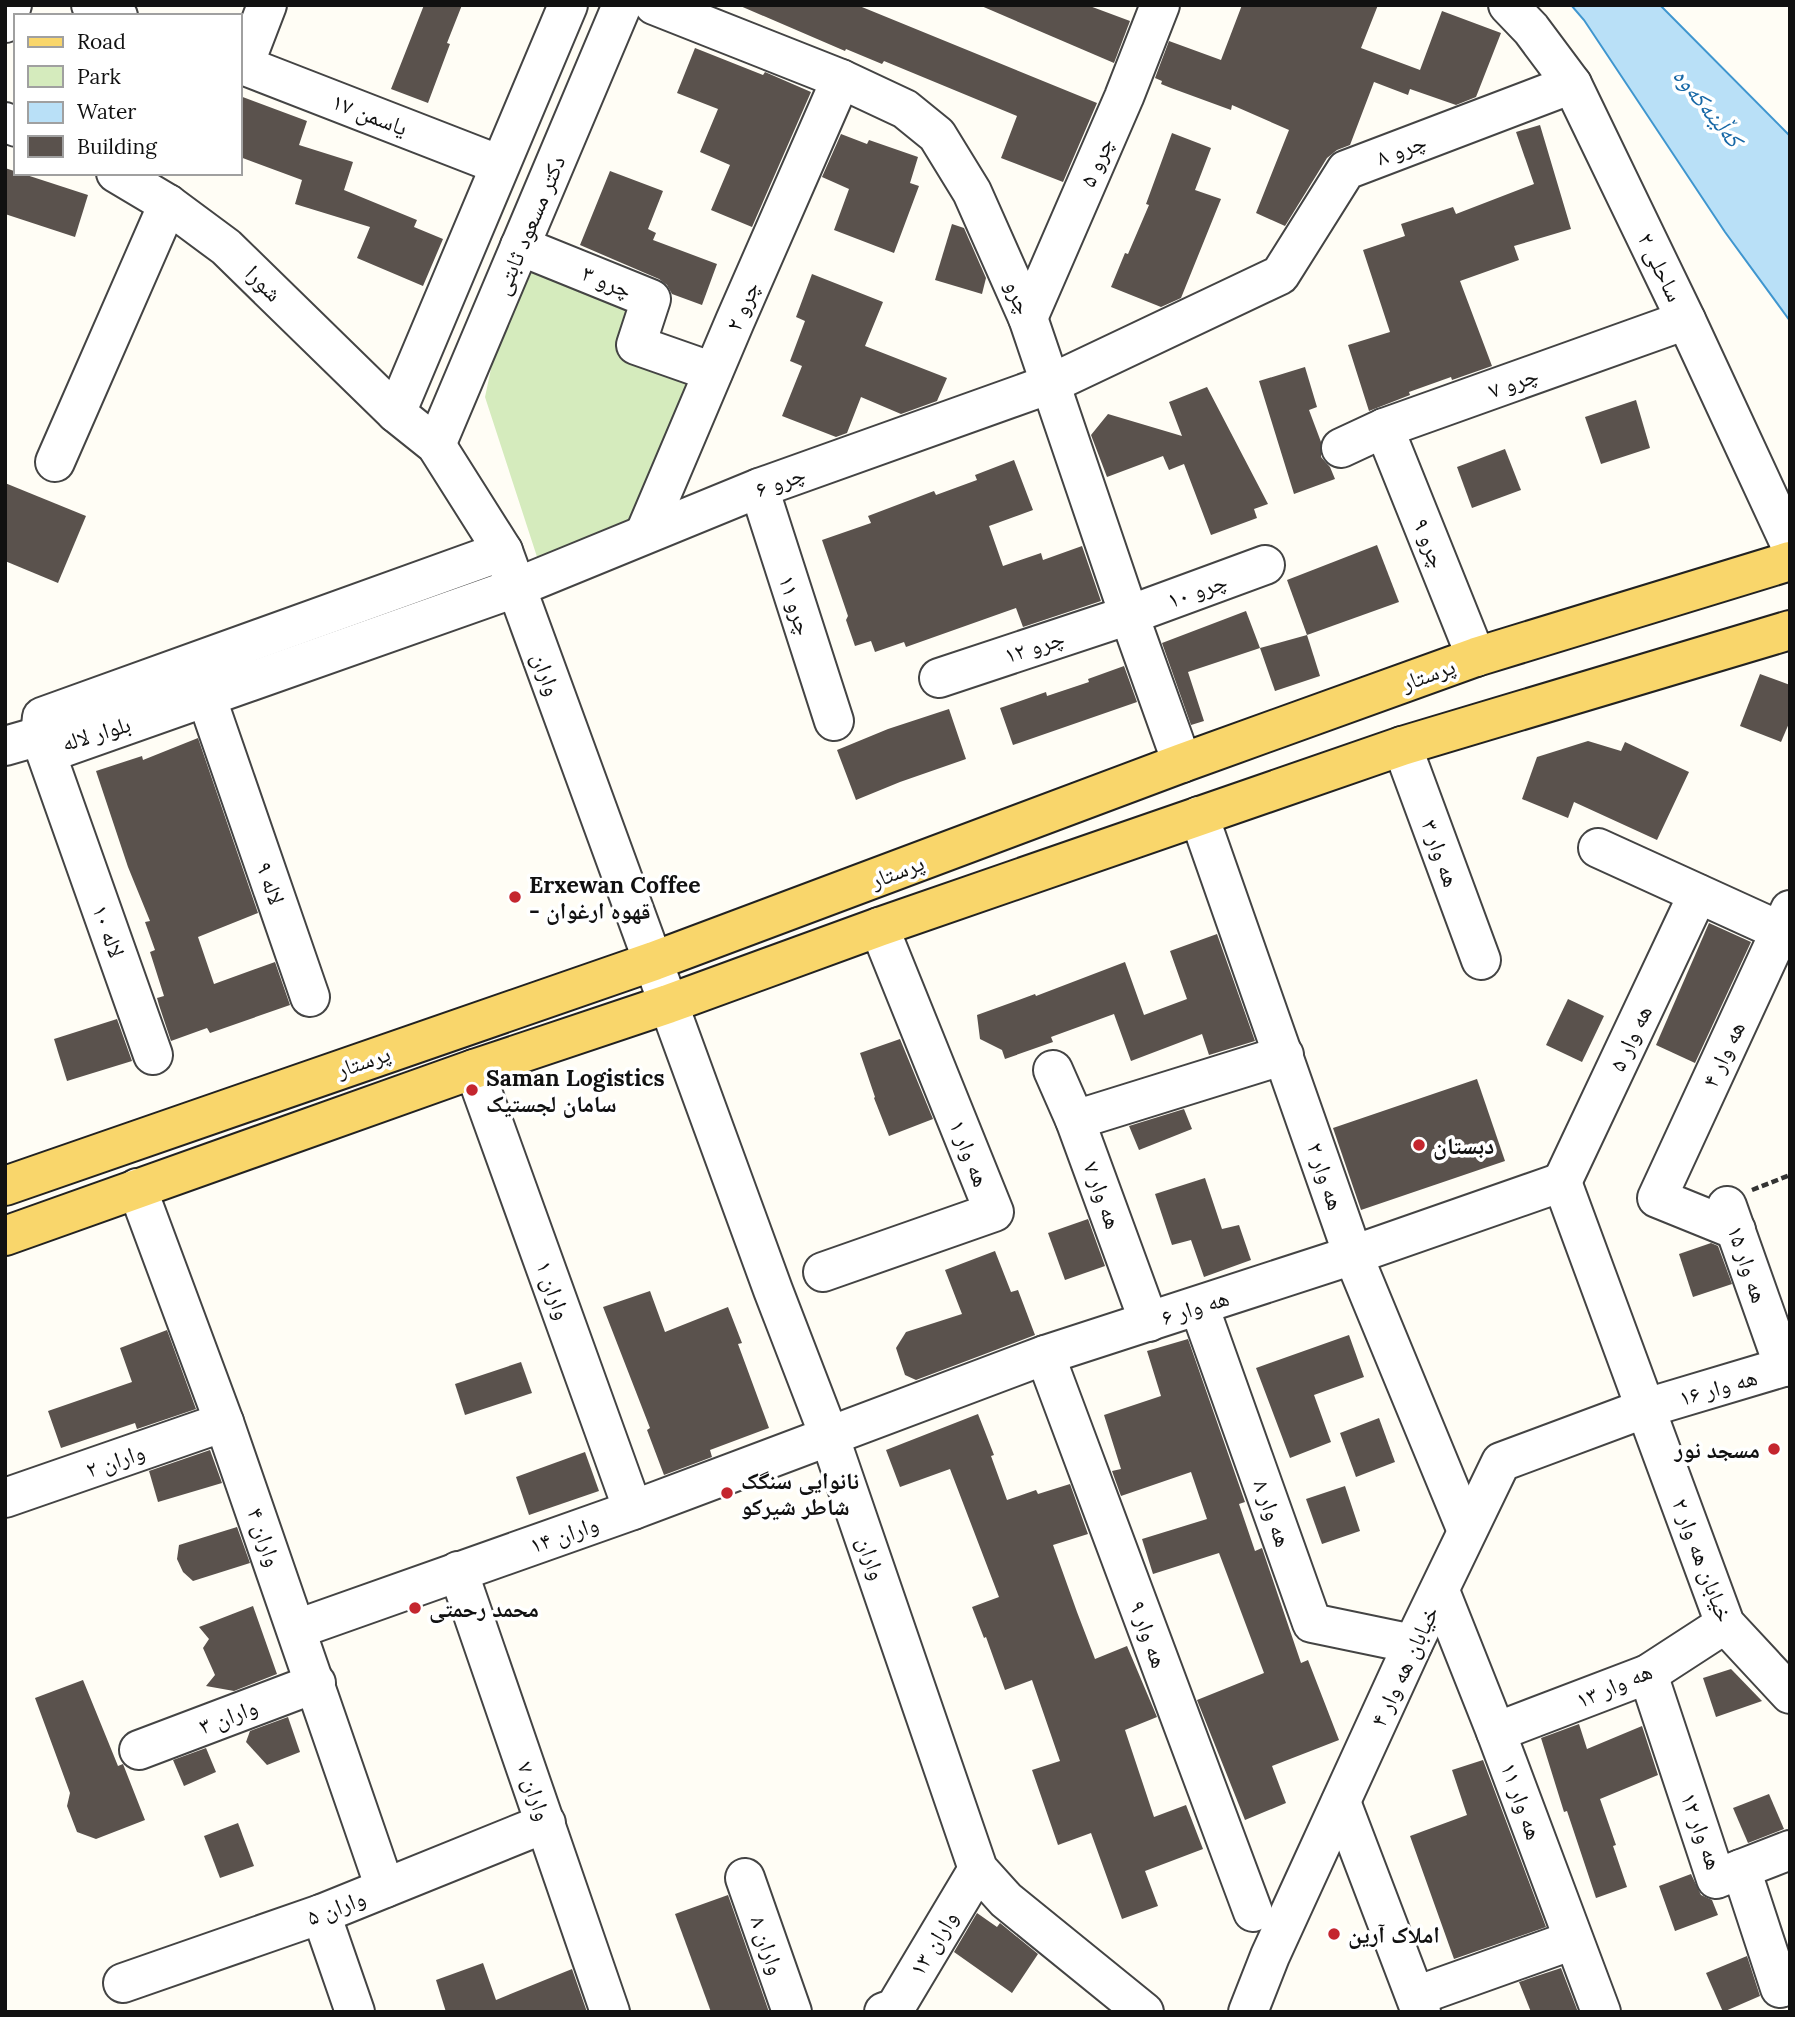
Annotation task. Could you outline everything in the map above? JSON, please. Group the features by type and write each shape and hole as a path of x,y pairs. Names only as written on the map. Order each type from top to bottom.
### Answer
{"main road":[{"name":"پرستار","path":"5,1186 654,961 1182,763 1476,657 1790,561"},
{"name":"پرستار","path":"5,1236 474,1069 668,1004 879,927 1402,746 1790,630"}],"street":[{"path":"5,23 12,5"},
{"path":"91,5 113,14"},
{"path":"242,64 267,5"},
{"path":"396,413 568,5"},
{"name":"دکتر مسعود ثابتی","path":"436,445 622,5"},
{"name":"چرو","path":"654,5 841,79 905,109 937,135 972,192 1028,318 1182,763"},
{"name":"چرو ۵","path":"1028,318 1124,97 1160,5"},
{"name":"ساحلی ۲","path":"1508,5 1531,29 1572,84 1790,544"},
{"name":"یاسمن ۱۷","path":"242,64 500,165"},
{"name":"چرو ۲","path":"645,533 841,79"},
{"name":"چرو ۸","path":"1280,275 1346,170 1572,84"},
{"name":"شورا","path":"119,175 168,204 226,247 396,413"},
{"path":"55,462 168,204"},
{"name":"چرو ۳","path":"520,246 651,299 636,345 713,372"},
{"name":"چرو ۶","path":"515,588 759,488 1049,384 1280,275"},
{"name":"چرو ۷","path":"1341,448 1384,428 1686,320"},
{"name":"واران","path":"396,413 436,445 503,551 654,961"},
{"name":"چرو ۹","path":"1384,428 1476,657"},
{"name":"چرو ۱۱","path":"759,488 834,722"},
{"name":"بلوار لاله","path":"503,551 42,717 23,741 56,750 515,588"},
{"name":"چرو ۱۰","path":"1129,615 1265,565"},
{"name":"چرو ۱۲","path":"940,677 1129,615"},
{"name":"لاله ۹","path":"206,696 310,997"},
{"name":"لاله ۱۰","path":"23,741 153,1055"},
{"name":"هه وار ۳","path":"1402,746 1481,960"},
{"name":"هه وار ۲","path":"1199,816 1353,1255 1467,1531"},
{"path":"1598,848 1698,894 1785,920"},
{"name":"هه وار ۵","path":"1562,1182 1698,894"},
{"name":"هه وار ۴","path":"1731,1216 1657,1198 1785,920"},
{"name":"هه وار ۱","path":"823,1272 994,1212 879,927"},
{"path":"654,961 668,1004"},
{"name":"واران","path":"668,1004 830,1438 978,1869 1006,1900 1144,2012"},
{"path":"1075,1120 1284,1055"},
{"name":"واران ۱","path":"474,1069 633,1510"},
{"name":"هه وار ۷","path":"1053,1070 1075,1120 1149,1322"},
{"name":"هه وار ۶","path":"830,1438 1045,1355 1353,1255 1562,1182"},
{"name":"خیابان هه وار ۲","path":"1562,1182 1725,1624 1790,1694"},
{"name":"واران ۴","path":"137,1188 298,1629 385,1888"},
{"name":"هه وار ۱۵","path":"1731,1216 1787,1366"},
{"name":"هه وار ۸","path":"1199,1306 1312,1623 1413,1644"},
{"name":"هه وار ۹","path":"1045,1355 1253,1912"},
{"name":"هه وار ۱۶","path":"1646,1408 1787,1366"},
{"name":"خیابان هه وار ۴","path":"1248,2012 1270,1956 1413,1644 1501,1462 1646,1408"},
{"name":"واران ۲","path":"5,1498 224,1422"},
{"name":"واران ۱۴","path":"298,1629 830,1438"},
{"name":"واران ۷","path":"458,1571 610,2012"},
{"name":"هه وار ۱۱","path":"1440,1591 1601,2012"},
{"name":"هه وار ۱۳","path":"1496,1732 1648,1674 1725,1624"},
{"name":"هه وار ۱۲","path":"1648,1674 1716,1879 1741,1869 1780,1988 1790,1984"},
{"name":"واران ۳","path":"139,1749 316,1683"},
{"path":"1341,1802 1419,2004 1573,1940"},
{"name":"واران ۵","path":"123,1983 321,1914 546,1824"},
{"path":"1741,1869 1790,1850"},
{"name":"واران ۱۳","path":"892,2010 978,1869"},
{"name":"واران ۸","path":"745,1878 792,2012"},
{"path":"321,1914 355,2012"}],"green space":[{"path":"530,265 639,306 626,353 695,376 636,524 539,563 485,397 492,364"}],"water":[{"name":"کەڵینەکەوە","path":"1571,5 1660,5 1790,136 1790,321 1725,232 1584,20"}],"building":[{"path":"424,5 462,5 428,103 391,89"},
{"path":"738,5 857,5 1097,103 1063,182 1001,158 1017,116 884,61 882,64 846,49 845,51"},
{"path":"979,5 1087,5 1130,21 1114,63"},
{"path":"1242,5 1378,5 1361,48 1420,70 1442,11 1501,33 1476,97 1456,105 1410,89 1408,95 1374,82 1350,145 1327,158 1285,226 1256,213 1289,130 1232,105 1231,110 1171,88 1155,78 1169,41 1221,60"},
{"path":"695,48 763,75 765,72 811,92 752,227 711,210 730,165 700,152 718,109 677,93"},
{"path":"242,97 307,121 299,145 353,162 344,190 417,220 414,227 443,239 423,286 357,258 370,227 295,204 302,180 242,158"},
{"path":"1540,125 1571,229 1514,246 1519,260 1460,281 1492,366 1409,392 1410,395 1369,411 1348,345 1390,332 1363,250 1405,236 1401,224 1453,207 1456,214 1534,184 1516,132"},
{"path":"1172,133 1211,148 1195,190 1221,199 1181,298 1161,307 1111,287 1149,205 1146,204"},
{"path":"841,134 867,144 869,140 918,157 910,183 919,186 894,253 834,230 849,189 822,177"},
{"path":"5,168 14,171 14,175 27,175 88,195 75,237 5,214"},
{"path":"610,171 663,191 648,229 656,233 653,240 717,264 702,305 672,294 667,285 659,279 580,245"},
{"path":"952,224 964,228 986,278 982,294 935,280"},
{"path":"812,274 883,302 865,346 947,378 937,401 901,414 861,397 847,433 836,437 782,416 802,366 790,361 805,321 796,317"},
{"path":"1305,367 1317,407 1309,410 1321,442 1321,457 1330,467 1335,479 1294,494 1259,381"},
{"path":"1207,387 1268,504 1254,509 1257,518 1211,535 1184,464 1169,470 1163,456 1107,477 1091,435 1108,414 1182,436 1169,402"},
{"path":"1636,400 1650,448 1601,464 1585,417"},
{"path":"1505,449 1521,490 1472,508 1457,467"},
{"path":"1014,460 1033,510 989,526 1003,566 1041,553 1043,560 1082,546 1101,601 1023,627 1016,608 906,647 904,642 875,652 871,641 855,646 846,620 848,616 822,540 871,523 868,516 934,491 936,495 977,480 975,475"},
{"path":"5,483 86,516 58,583 5,561"},
{"path":"1377,545 1399,602 1307,635 1287,580"},
{"path":"1246,611 1260,648 1188,672 1204,721 1191,725 1162,643"},
{"path":"1307,635 1320,676 1275,691 1260,648"},
{"path":"1124,666 1137,702 1013,745 1000,708 1046,692 1047,696 1089,682 1088,679"},
{"path":"1760,674 1790,685 1790,721 1781,742 1740,726"},
{"path":"949,709 966,759 856,800 837,750 888,729"},
{"path":"198,738 258,913 198,937 214,984 275,962 290,1005 210,1033 207,1028 171,1041 157,998 164,996 150,952 155,950 145,922 150,921 128,867 96,771 142,756 143,760"},
{"path":"1588,741 1621,751 1625,742 1689,772 1657,840 1574,802 1568,818 1522,799 1537,757"},
{"path":"1709,923 1751,942 1695,1063 1656,1045"},
{"path":"1217,934 1255,1041 1209,1055 1202,1034 1131,1061 1114,1014 1051,1037 1053,1042 1005,1059 1002,1050 980,1039 977,1015 1125,962 1144,1015 1187,999 1170,951"},
{"path":"1568,999 1604,1016 1582,1062 1546,1045"},
{"path":"117,1019 132,1061 67,1081 54,1039"},
{"path":"900,1039 933,1119 889,1136 860,1053"},
{"name":"دبستان","path":"1477,1079 1505,1161 1361,1210 1333,1128"},
{"path":"1184,1109 1192,1129 1139,1150 1129,1126"},
{"path":"1205,1178 1222,1229 1239,1225 1251,1260 1204,1277 1191,1240 1172,1245 1155,1194"},
{"path":"1088,1219 1105,1266 1065,1280 1048,1233"},
{"path":"1711,1243 1718,1246 1732,1284 1693,1297 1679,1254"},
{"path":"995,1251 1011,1292 1018,1290 1035,1335 916,1380 905,1375 896,1348 906,1332 962,1314 945,1270"},
{"path":"650,1291 665,1332 728,1307 742,1343 738,1344 769,1428 710,1450 712,1457 664,1475 647,1430 650,1428 603,1307"},
{"path":"167,1330 196,1409 137,1429 135,1423 61,1448 48,1411 132,1382 120,1348"},
{"path":"1349,1335 1364,1377 1314,1395 1331,1442 1290,1458 1256,1368"},
{"path":"1188,1339 1245,1502 1239,1504 1255,1551 1262,1548 1301,1663 1308,1660 1339,1740 1272,1766 1286,1803 1245,1820 1197,1700 1264,1673 1219,1553 1153,1574 1142,1539 1207,1519 1191,1472 1121,1496 1112,1471 1121,1469 1104,1415 1161,1396 1147,1351"},
{"path":"521,1362 532,1393 465,1415 455,1384"},
{"path":"978,1414 1007,1500 1036,1490 1038,1494 1070,1484 1088,1534 1053,1545 1077,1612 1095,1659 1127,1646 1157,1717 1125,1730 1154,1817 1186,1805 1203,1849 1145,1871 1158,1906 1122,1919 1091,1833 1058,1845 1032,1770 1060,1761 1032,1680 1005,1690 972,1607 999,1597 950,1469 900,1487 886,1450"},
{"path":"1379,1418 1395,1462 1356,1477 1340,1433"},
{"path":"210,1450 222,1483 158,1502 149,1471"},
{"path":"585,1452 599,1491 529,1515 516,1477"},
{"path":"1345,1486 1360,1531 1322,1544 1306,1499"},
{"path":"237,1527 250,1563 193,1581 183,1572 177,1559 179,1545"},
{"path":"253,1606 277,1674 234,1691 206,1686 215,1675 203,1648 209,1639 199,1627"},
{"path":"1731,1669 1762,1701 1716,1717 1703,1678"},
{"path":"83,1680 118,1766 123,1764 145,1820 96,1839 77,1832 67,1806 70,1793 35,1698"},
{"path":"288,1717 300,1752 267,1765 246,1742 250,1731"},
{"path":"1579,1724 1587,1749 1642,1726 1658,1775 1600,1799 1627,1887 1596,1898 1567,1811 1564,1812 1541,1738"},
{"path":"206,1748 216,1772 184,1786 173,1760"},
{"path":"1483,1760 1546,1927 1454,1959 1410,1836 1467,1815 1452,1770"},
{"path":"1769,1794 1784,1829 1748,1843 1733,1808"},
{"path":"238,1823 254,1866 220,1878 204,1836"},
{"path":"1691,1874 1701,1895 1712,1900 1718,1915 1675,1931 1659,1886"},
{"path":"728,1895 769,2012 711,2012 675,1914"},
{"path":"977,1913 997,1927 1000,1923 1038,1954 1012,1993 954,1952"},
{"path":"1747,1956 1760,1996 1723,2012 1706,1973"},
{"path":"483,1963 496,2000 572,1969 587,2012 446,2012 436,1980"},
{"path":"1561,1968 1578,2012 1531,2012 1519,1982"}],"place":[{"name":"Erxewan Coffee - قهوه ارغوان","path":"515,897"},
{"name":"Saman Logistics سامان لجستیک","path":"472,1090"},
{"name":"دبستان","path":"1419,1145"},
{"name":"مسجد نور","path":"1774,1449"},
{"name":"نانوایی سنگک شاطر شیرکو","path":"727,1493"},
{"name":"محمد رحمتی","path":"415,1608"},
{"name":"املاک آرین","path":"1334,1934"}]}
